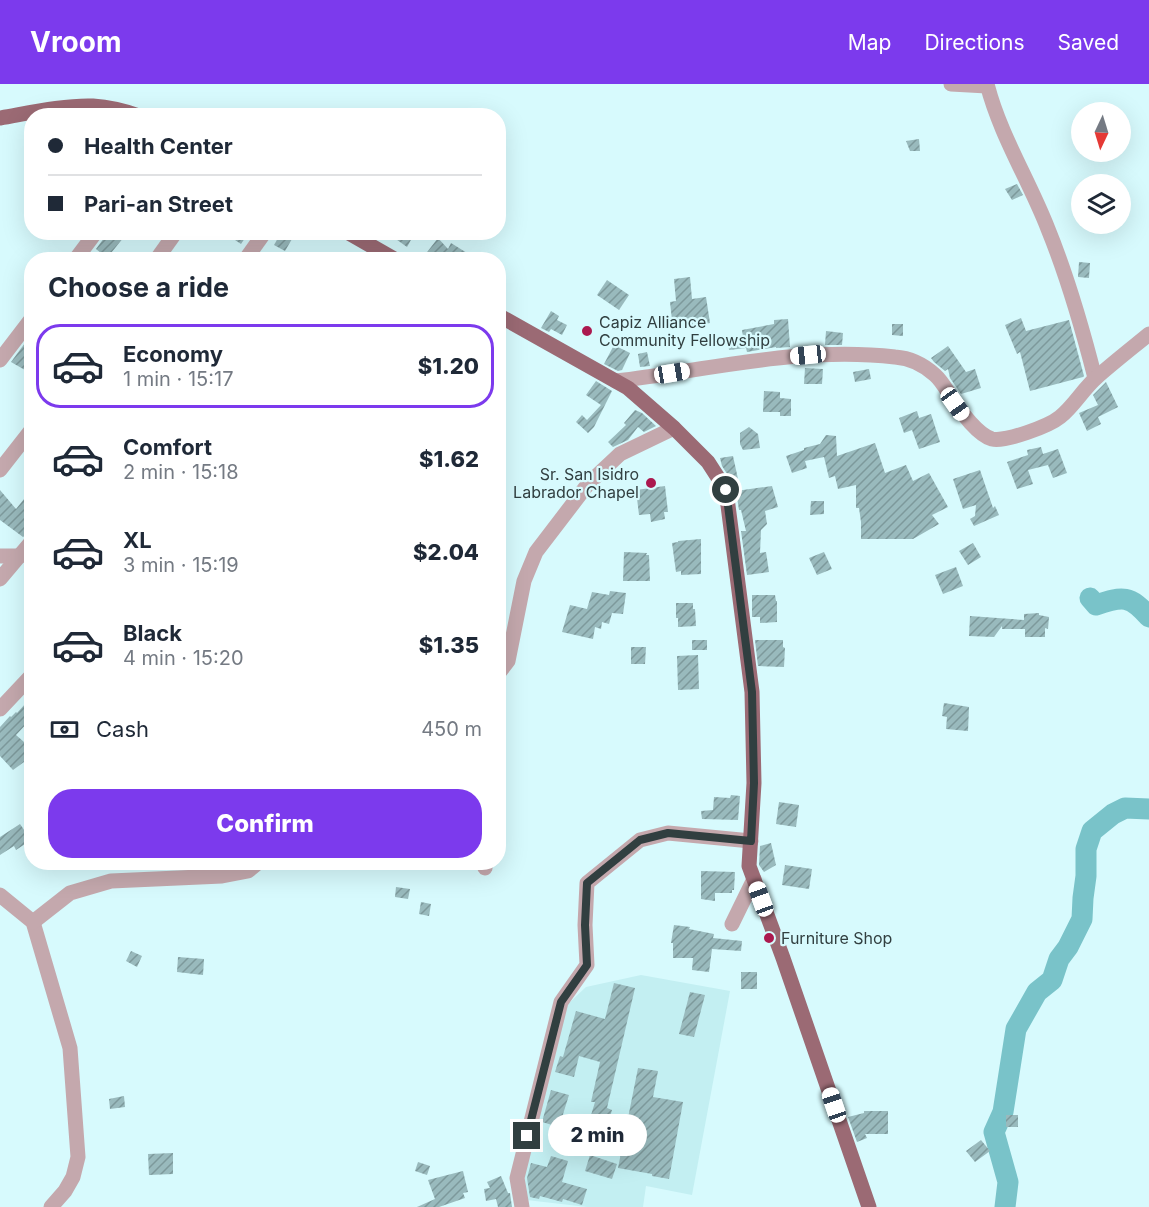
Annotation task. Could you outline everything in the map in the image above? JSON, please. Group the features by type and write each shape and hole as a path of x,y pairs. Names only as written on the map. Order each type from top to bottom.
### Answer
{"main road":[{"path":"66,108 93,106 105,108"},
{"path":"0,118 24,114"},
{"path":"361,240 382,252"},
{"path":"506,319 628,388 674,428 708,462 726,490 752,692 754,783 749,866 869,1207"}],"street":[{"path":"951,84 987,85 1067,277 1095,378"},
{"path":"0,360 24,328"},
{"path":"616,381 753,360 816,354 912,359 936,375 965,418 981,432 992,439 1016,437 1059,418 1095,378 1149,334"},
{"path":"506,662 524,581 536,552 588,484 620,454 674,428"},
{"path":"2,464 24,438"},
{"path":"0,579 24,551"},
{"path":"0,556 20,556"},
{"path":"0,709 24,684"},
{"path":"522,1207 517,1178 561,1002 587,965 585,925 587,883 640,840 668,833 751,841"},
{"path":"33,922 70,893 111,881 222,876 249,870"},
{"path":"732,924 754,879"},
{"path":"0,895 33,922 69,1048 78,1157 73,1177 65,1191 51,1207"}],"shaded area":[{"path":"641,975 730,991 692,1195 646,1186 643,1207 587,1207 518,1199 566,1006 586,987"}],"building":[{"path":"919,139 920,151 910,151 906,141"},
{"path":"1017,184 1023,195 1012,200 1005,189"},
{"path":"103,240 122,240 112,252 100,252 96,249"},
{"path":"277,240 291,240 285,251 274,245"},
{"path":"397,240 411,240 407,247"},
{"path":"436,240 440,240 448,249 451,243 465,252 427,252"},
{"path":"1079,262 1090,263 1089,278 1078,277"},
{"path":"690,277 692,299 706,297 710,323 673,329 670,302 676,301 674,279"},
{"path":"607,280 629,295 619,310 597,295"},
{"path":"551,311 559,316 557,320 567,325 562,335 551,329 549,332 541,328"},
{"path":"1021,318 1026,331 1069,320 1084,376 1030,391 1020,352 1017,354 1005,325"},
{"path":"788,319 790,347 747,352 746,348 729,350 728,339 743,337 742,330 774,324 774,320"},
{"path":"892,324 903,324 903,336 892,335"},
{"path":"826,331 843,333 842,345 825,345"},
{"path":"24,344 24,369 11,362"},
{"path":"614,345 630,353 622,370 618,371 604,364"},
{"path":"948,346 966,372 975,369 981,388 961,394 950,378 948,369 945,371 934,362 931,358"},
{"path":"647,352 650,366 640,367 638,354"},
{"path":"805,368 823,369 822,384 804,384"},
{"path":"869,369 871,379 855,382 853,372"},
{"path":"596,381 612,391 594,427 588,433 576,422 582,415 587,420 601,405 586,395"},
{"path":"1106,382 1118,407 1098,417 1101,424 1087,431 1079,413 1098,405 1093,395"},
{"path":"764,391 780,392 780,398 791,399 791,416 780,416 780,412 763,412"},
{"path":"635,410 642,413 656,426 644,432 638,427 628,440 613,447 608,442 626,425 624,423"},
{"path":"917,411 919,418 931,414 940,442 919,449 912,430 904,433 899,418"},
{"path":"749,427 758,434 760,448 743,450 740,444 740,433"},
{"path":"826,435 836,436 837,456 875,443 885,473 906,465 913,481 929,473 948,507 932,515 939,524 913,539 861,539 859,508 856,508 856,485 838,489 835,476 829,478 824,457 805,461 807,468 792,473 786,456 820,444"},
{"path":"1041,447 1043,454 1058,449 1067,473 1053,478 1048,465 1028,470 1033,484 1017,489 1007,462 1028,455 1027,450"},
{"path":"733,456 738,479 731,480 720,458"},
{"path":"980,470 993,508 995,506 999,515 974,526 970,519 975,516 976,505 963,509 953,479"},
{"path":"665,486 668,512 664,512 665,519 651,522 650,514 639,515 636,490"},
{"path":"772,486 778,507 765,511 767,524 761,530 760,553 766,552 769,572 747,575 741,531 746,531 736,491"},
{"path":"0,490 16,509 24,499 23,537 0,520"},
{"path":"811,501 824,501 824,514 810,515"},
{"path":"701,539 701,574 681,575 681,571 676,572 672,543"},
{"path":"973,543 981,557 968,565 959,551"},
{"path":"624,552 649,555 650,581 623,581"},
{"path":"824,552 832,569 817,575 809,558"},
{"path":"956,567 963,586 943,594 935,575"},
{"path":"610,591 626,593 623,614 612,613 609,624 602,622 601,629 595,627 593,639 562,632 570,605 587,609 592,592 609,595"},
{"path":"752,595 775,595 777,622 760,623 760,617 752,617"},
{"path":"676,603 693,603 696,626 678,627"},
{"path":"1039,613 1039,615 1049,617 1045,637 1025,637 1025,629 1002,629 1002,626 994,637 969,636 970,616 1024,620 1024,614"},
{"path":"692,640 707,640 707,650 692,650"},
{"path":"755,640 783,640 784,667 758,666"},
{"path":"631,647 646,647 645,664 631,664"},
{"path":"698,655 699,689 678,690 677,656"},
{"path":"944,703 969,707 968,731 946,729 947,717 942,716"},
{"path":"24,705 24,726 16,735 24,742 24,762 13,770 0,756 0,727 10,716 17,713"},
{"path":"731,795 740,796 738,820 702,819 701,811 713,810 714,797 730,798"},
{"path":"779,802 799,805 796,827 776,824"},
{"path":"20,824 24,830 24,845 16,850 14,846 0,855 0,837"},
{"path":"771,843 776,865 764,872 759,865 760,846"},
{"path":"785,865 812,869 809,889 782,885"},
{"path":"701,871 735,872 734,890 732,893 715,893 715,901 701,899"},
{"path":"396,887 410,889 408,899 395,897"},
{"path":"421,902 431,904 429,916 419,914"},
{"path":"674,925 714,934 713,938 742,941 741,951 712,949 709,972 692,970 693,958 673,958 673,943 671,943"},
{"path":"131,951 142,956 137,967 126,961"},
{"path":"178,957 204,959 203,975 177,972"},
{"path":"741,972 757,972 757,989 741,989"},
{"path":"614,983 635,988 607,1108 612,1110 603,1140 585,1135 595,1102 591,1102 600,1062 579,1056 574,1077 555,1072 560,1056 563,1057 576,1011 605,1019"},
{"path":"690,992 705,995 694,1037 679,1034"},
{"path":"638,1068 658,1071 653,1097 683,1102 669,1179 618,1168"},
{"path":"551,1090 569,1095 559,1127 542,1122"},
{"path":"124,1096 125,1107 110,1109 109,1099"},
{"path":"864,1111 888,1111 888,1134 865,1134 867,1138 857,1142 848,1117 864,1113"},
{"path":"1006,1115 1018,1115 1018,1127 1006,1127"},
{"path":"981,1140 990,1151 975,1162 966,1151"},
{"path":"173,1153 173,1174 149,1175 148,1154"},
{"path":"590,1155 617,1164 612,1179 585,1171"},
{"path":"551,1156 568,1161 562,1182 587,1189 582,1205 563,1199 562,1202 540,1196 539,1199 530,1197 527,1178 531,1163 547,1167"},
{"path":"418,1162 430,1166 427,1175 415,1171"},
{"path":"463,1171 468,1192 463,1193 465,1198 439,1207 417,1207 435,1199 428,1180"},
{"path":"501,1176 510,1193 512,1207 498,1207 496,1199 486,1201 484,1189 490,1188 487,1182"}],"waterway":[{"path":"1090,598 1096,605 1126,599 1149,617"},
{"path":"1005,1207 1008,1182 994,1132 1003,1112 1016,1029 1037,992 1052,980 1059,959 1068,947 1082,919 1086,849 1092,831 1113,814 1125,808 1149,809"}],"place":[{"name":"Capiz Alliance Community Fellowship","path":"587,331"},
{"name":"Sr. San Isidro Labrador Chapel","path":"651,483"},
{"name":"Furniture Shop","path":"769,938"}],"route":[{"path":"527,1136 561,1002 587,965 585,925 587,883 640,840 668,833 751,841 754,783 752,692 726,490"}]}
